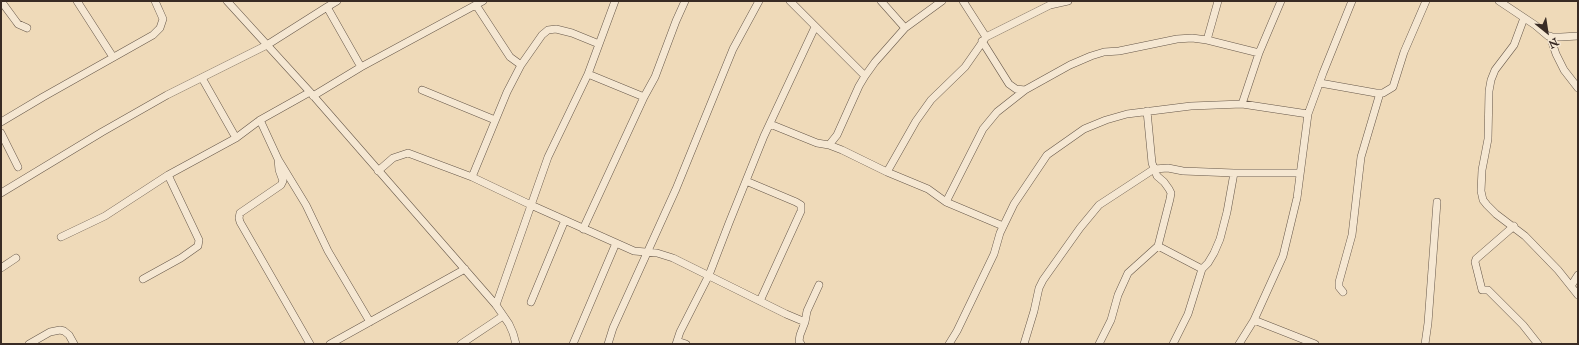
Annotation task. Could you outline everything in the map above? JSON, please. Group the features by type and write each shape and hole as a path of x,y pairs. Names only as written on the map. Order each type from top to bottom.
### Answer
{"street":[{"path":"1,1 14,20 18,24 27,28"},
{"path":"77,1 113,57"},
{"path":"1,122 153,35 160,28 163,19 155,1"},
{"path":"227,1 312,94 496,305 513,334 516,344"},
{"path":"61,237 105,216 168,175 236,138 260,120 312,94 483,1"},
{"path":"496,305 548,156 588,74 615,1"},
{"path":"583,229 655,76 685,1"},
{"path":"608,344 613,328 646,252 676,188 733,49 759,1"},
{"path":"790,1 865,76"},
{"path":"881,1 905,28"},
{"path":"829,144 837,135 852,100 865,76 891,43 905,28 942,1"},
{"path":"963,1 1009,84 1016,89 1025,90"},
{"path":"887,172 919,116 931,100 965,66 984,39 1048,3 1068,1"},
{"path":"1207,40 1218,1"},
{"path":"1242,104 1259,53 1281,1"},
{"path":"1239,344 1254,320 1283,256 1297,198 1308,114 1352,1"},
{"path":"1320,83 1380,93 1388,91 1395,84 1404,52 1426,1"},
{"path":"1499,1 1550,36 1578,36"},
{"path":"1,193 102,132 167,96 267,45 331,4 362,67"},
{"path":"476,5 510,57 521,65"},
{"path":"1524,18 1514,45 1495,70 1491,80 1489,91 1488,139 1482,170 1481,191 1484,200 1496,214 1514,226 1525,236 1558,270 1578,295"},
{"path":"686,344 677,343 680,332 709,275 770,124 815,27"},
{"path":"472,177 507,92 521,65 542,34 548,30 556,29 599,44"},
{"path":"1550,36 1556,54 1564,70 1578,88"},
{"path":"946,202 983,129 997,112 1025,90 1080,61 1104,52 1119,51 1177,39 1192,38 1207,40 1259,53"},
{"path":"588,74 644,97"},
{"path":"202,78 236,138"},
{"path":"422,90 496,120"},
{"path":"1343,292 1339,286 1339,282 1353,228 1361,157 1380,93"},
{"path":"949,344 958,331 994,254 1000,233 1014,204 1047,155 1084,129 1126,114 1147,110 1191,106 1242,104 1308,114"},
{"path":"1099,344 1111,320 1124,280 1133,267 1158,246 1171,193 1167,185 1157,176 1154,169 1150,153 1147,110"},
{"path":"260,120 278,159 306,205 328,251 370,322"},
{"path":"770,124 817,143 829,144 887,172 928,189 946,202 1003,226"},
{"path":"1,133 18,167"},
{"path":"378,170 393,158 408,153 472,177 530,205 634,251 665,254 805,322"},
{"path":"278,159 283,181 281,185 240,213 239,218 310,344"},
{"path":"1024,344 1039,288 1080,228 1099,205 1154,169 1168,168 1183,171 1234,174 1300,173"},
{"path":"1173,344 1188,314 1202,268 1208,263 1220,239 1234,174"},
{"path":"143,279 181,258 198,246 199,240 197,233 168,175"},
{"path":"746,181 796,202 800,205 801,211 760,301"},
{"path":"1425,344 1437,202"},
{"path":"531,302 565,220"},
{"path":"1514,226 1476,258 1475,262 1482,290 1488,290 1523,325 1538,344"},
{"path":"573,344 616,243"},
{"path":"1158,246 1202,268"},
{"path":"1,268 16,258"},
{"path":"331,344 465,269"},
{"path":"1571,286 1578,275"},
{"path":"801,344 799,341 800,335 807,311 819,285"},
{"path":"461,344 503,316"},
{"path":"1254,320 1315,344"},
{"path":"29,344 50,332 60,330 69,335 74,344"}]}
